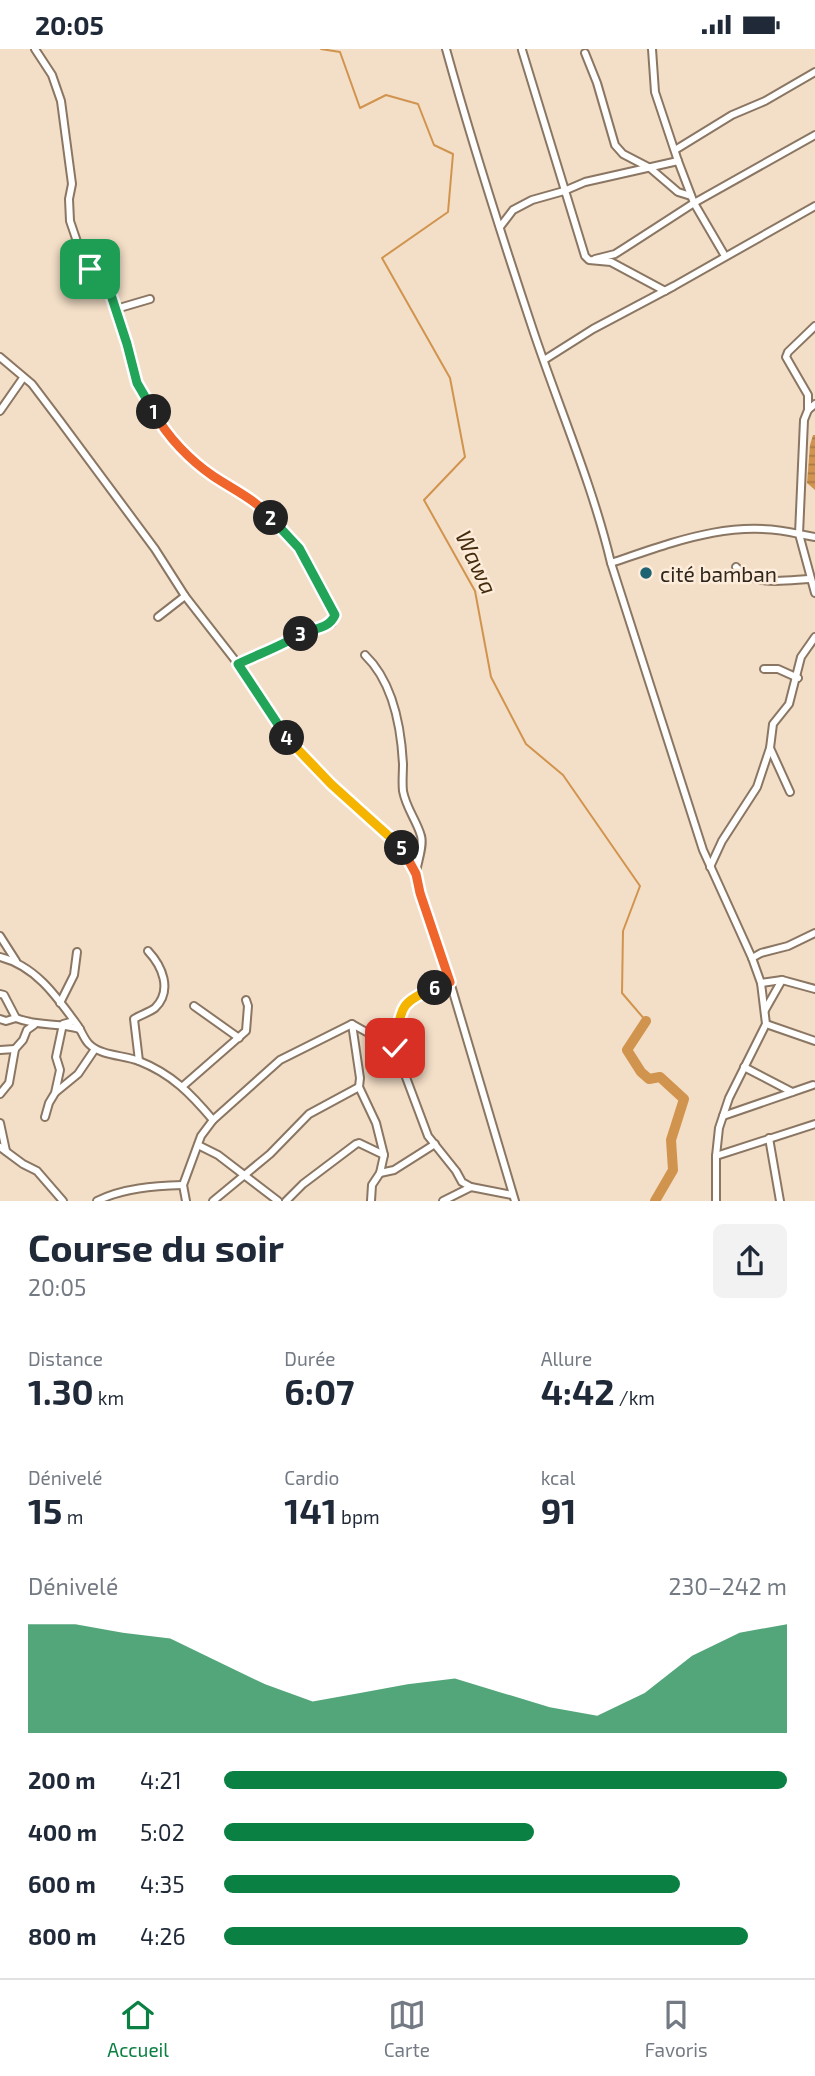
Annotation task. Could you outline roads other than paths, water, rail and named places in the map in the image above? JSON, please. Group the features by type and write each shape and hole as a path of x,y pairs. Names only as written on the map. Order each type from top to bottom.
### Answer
{"street":[{"path":"35,49 52,75 61,101 72,184 69,199 71,221 84,263 107,287 116,309 137,383 162,426 195,461 211,475 257,503 299,548 335,615 327,626 312,629 281,646 238,664"},
{"path":"446,49 500,227 602,524 611,563 703,850 761,982 765,1024 723,1116 716,1156 716,1201"},
{"path":"652,49 655,92 678,161 694,203 726,256"},
{"path":"522,51 584,256 589,260 611,262 665,291"},
{"path":"584,53 597,83 615,145 623,154 650,168 678,192 691,196"},
{"path":"676,151 732,115 765,101 815,72"},
{"path":"589,260 615,254 694,203 815,135"},
{"path":"500,227 513,210 532,200 585,182 678,161"},
{"path":"544,360 593,329 815,206"},
{"path":"495,210 513,210"},
{"path":"116,309 150,299"},
{"path":"815,326 786,357 808,395 808,410 804,420 799,534 815,593"},
{"path":"0,357 32,384 60,421 155,549 185,596 238,664 284,734 331,784 404,849 416,874 514,1198"},
{"path":"0,411 23,378"},
{"path":"808,410 815,404"},
{"path":"611,563 701,534 774,528 815,537"},
{"path":"736,567 745,575 764,581 810,579"},
{"path":"158,617 185,596"},
{"path":"710,867 722,841 757,787 770,748 773,724 789,705 802,657 815,637"},
{"path":"365,655 379,668 395,713 403,763 403,791 422,838 416,874"},
{"path":"764,669 778,669 797,678"},
{"path":"770,748 790,792"},
{"path":"752,958 788,946 815,933"},
{"path":"0,936 16,961 46,983 80,1029 87,1043 95,1049 139,1061 183,1086 213,1120"},
{"path":"139,1061 135,1019 155,1007 164,990 160,963 148,951"},
{"path":"60,1003 74,975 77,952"},
{"path":"0,957 16,961"},
{"path":"761,982 782,980 813,986"},
{"path":"764,1012 782,980"},
{"path":"450,982 414,996 403,1007 395,1048 424,1128 462,1182 471,1187 514,1198"},
{"path":"0,994 4,995 16,1018"},
{"path":"183,1086 246,1031 246,1000"},
{"path":"194,1006 239,1038"},
{"path":"0,1019 6,1021 16,1018 34,1024 63,1024 74,1021"},
{"path":"0,1094 9,1083 15,1049 34,1024"},
{"path":"63,1024 80,1029"},
{"path":"55,1093 60,1070 56,1057 63,1024"},
{"path":"352,1024 395,1048"},
{"path":"352,1024 359,1087 376,1122 384,1156 380,1173 372,1185 371,1201"},
{"path":"186,1201 183,1185 201,1136 213,1120 280,1060 352,1024"},
{"path":"765,1024 815,1041"},
{"path":"0,1051 15,1049"},
{"path":"44,1117 48,1103 55,1093 78,1074 95,1049"},
{"path":"744,1067 793,1092"},
{"path":"723,1116 813,1085"},
{"path":"213,1201 270,1154 309,1114 359,1087"},
{"path":"0,1123 3,1149 37,1171 63,1201"},
{"path":"716,1156 815,1123"},
{"path":"769,1138 780,1201"},
{"path":"286,1201 303,1184 356,1144 359,1143 384,1156"},
{"path":"380,1173 394,1170 435,1144"},
{"path":"198,1146 218,1155 278,1201"},
{"path":"97,1201 112,1194 158,1186 183,1185"},
{"path":"443,1201 471,1187"}],"waterway":[{"name":"Wawa","path":"321,49 340,52 360,108 386,95 418,104 434,145 453,154 448,212 382,258 450,378 465,457 424,500 475,591 491,677 526,744 563,775 640,886 623,931 622,993 646,1021"},
{"name":"Wawa","path":"646,1021 627,1050 641,1072 649,1079 660,1077 684,1099 671,1140 673,1170 655,1201"}],"place":[{"name":"cité bamban","path":"646,573"}]}
